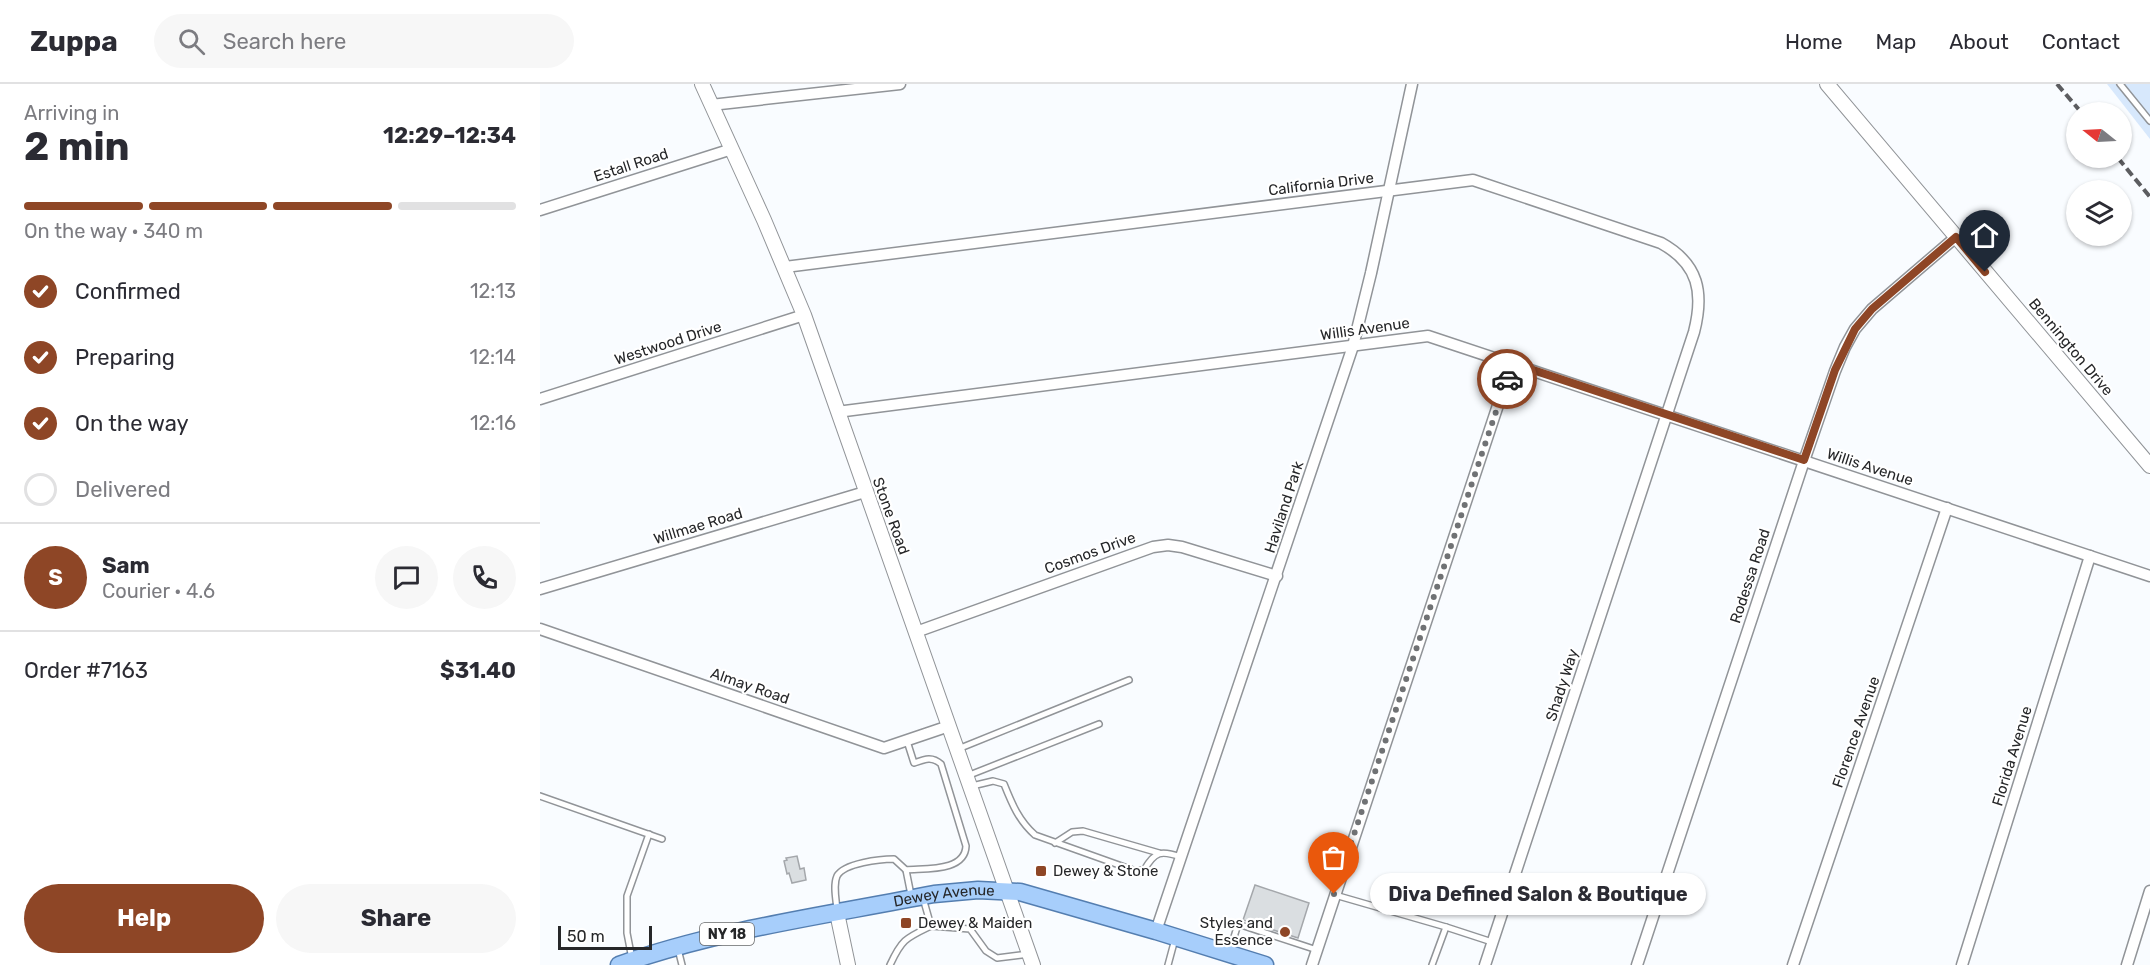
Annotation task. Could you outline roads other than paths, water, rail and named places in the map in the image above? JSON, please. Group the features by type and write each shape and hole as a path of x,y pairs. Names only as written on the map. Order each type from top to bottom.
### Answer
{"main road":[{"name":"Dewey Avenue","path":"626,963 729,934 962,890 1006,890 1035,896 1156,931 1258,964"}],"street":[{"name":"Stone Road","path":"702,84 785,267 804,315 1031,959"},
{"path":"711,105 900,84"},
{"name":"Haviland Park","path":"1156,931 1353,346 1412,84"},
{"name":"Bennington Drive","path":"1827,84 2150,466"},
{"name":"Estall Road","path":"540,210 732,149"},
{"name":"California Drive","path":"785,267 1473,180 1661,243 1674,250 1685,261 1697,285 1698,314 1668,416"},
{"name":"Rodessa Road","path":"1637,965 1835,370 1855,329 1872,309 1956,237"},
{"name":"Westwood Drive","path":"540,399 804,315"},
{"name":"Willis Avenue","path":"837,412 1428,336 2150,576"},
{"path":"1312,965 1512,363"},
{"name":"Shady Way","path":"1485,965 1668,416"},
{"name":"Willmae Road","path":"540,589 865,492"},
{"name":"Florence Avenue","path":"1794,965 1947,508"},
{"name":"Cosmos Drive","path":"916,632 1153,547 1168,544 1182,546 1277,576"},
{"name":"Florida Avenue","path":"1962,965 2090,556"},
{"name":"Almay Road","path":"540,629 884,748 950,726"},
{"path":"2127,965 2150,891"},
{"path":"837,914 848,965"}],"lane":[{"path":"2120,84 2150,121"},
{"path":"958,750 1129,680"},
{"path":"968,781 1099,724"},
{"path":"906,870 957,863 962,860 966,850 941,764 928,758 914,763 907,741"},
{"path":"968,781 993,781 1004,784 1015,811 1025,827 1035,835 1054,843 1133,870 1144,870 1151,858 1159,853"},
{"path":"540,796 662,839"},
{"path":"1054,843 1072,832 1083,831 1181,857"},
{"path":"626,963 627,896 649,834"},
{"path":"837,914 836,878 842,870 849,866 894,859 906,870 931,926"},
{"path":"1334,894 1492,942"},
{"path":"1228,954 1238,924 1317,950"},
{"path":"890,965 898,946 906,939 931,926 970,929 986,951 997,958 1031,959"},
{"path":"1432,965 1446,927"},
{"path":"1168,965 1176,937"},
{"path":"677,947 682,965"},
{"path":"993,965 997,958"}],"railway":[{"path":"2057,84 2072,102"},
{"path":"2126,168 2150,197"}],"place":[{"name":"Dewey & Stone","path":"1041,871"},
{"name":"Diva Defined Salon & Boutique","path":"1334,894"},
{"name":"Dewey & Maiden","path":"906,923"},
{"name":"Styles and Essence","path":"1285,932"}]}
